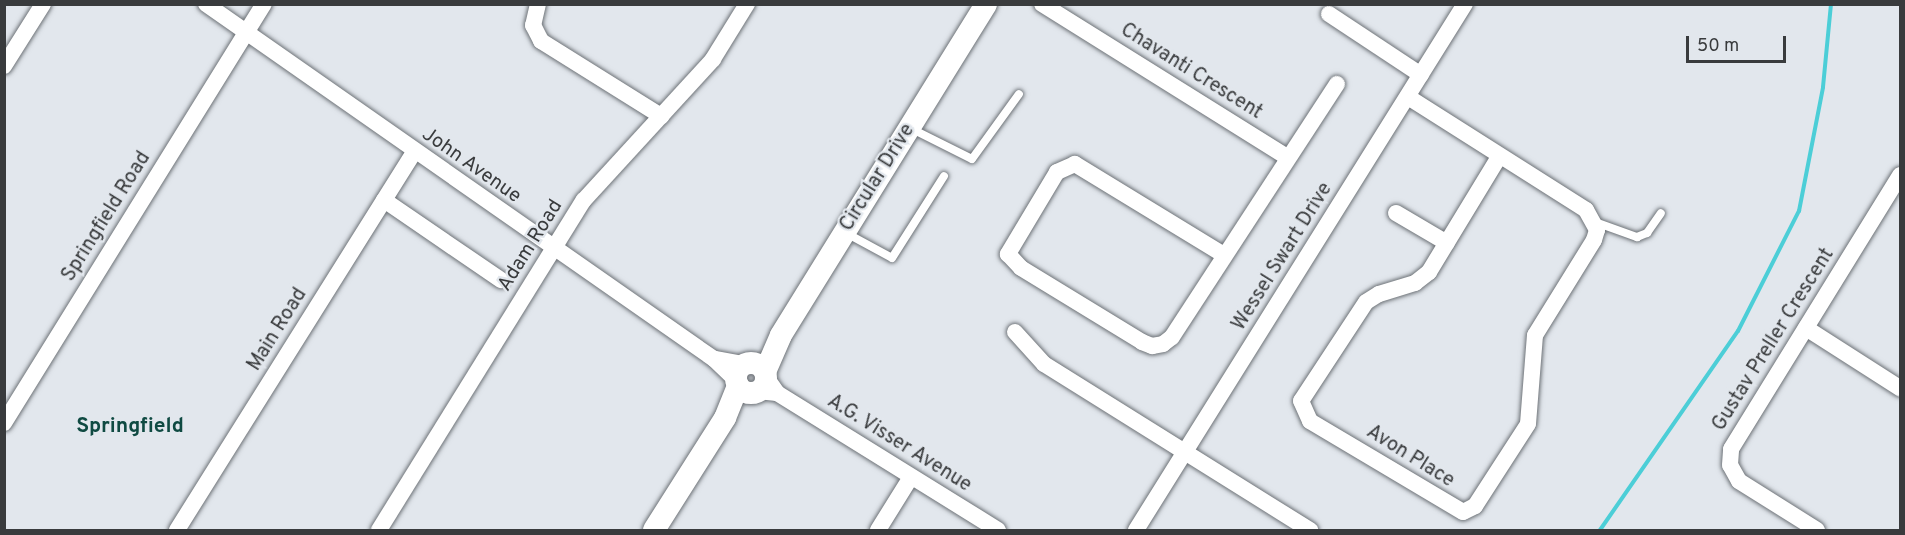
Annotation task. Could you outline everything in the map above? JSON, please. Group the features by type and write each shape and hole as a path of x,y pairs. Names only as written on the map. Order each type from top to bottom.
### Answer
{"street":[{"path":"4,66 43,4"},
{"name":"John Avenue","path":"206,4 414,152 714,359 756,377"},
{"name":"Springfield Road","path":"4,423 264,4"},
{"path":"538,4 532,20 541,41 661,116"},
{"name":"Adam Road","path":"379,531 600,179 713,59 747,4"},
{"name":"Circular Drive","path":"654,531 725,418 756,377 986,4"},
{"name":"Chavanti Crescent","path":"1042,4 1287,157"},
{"name":"Wessel Swart Drive","path":"1136,531 1465,4"},
{"path":"1329,14 1421,75"},
{"path":"1224,255 1075,164 1057,172 1008,254 1021,268 1152,346 1172,337 1287,157 1337,84"},
{"path":"1408,97 1499,157 1586,210 1595,222"},
{"name":"Main Road","path":"177,531 414,152"},
{"name":"Avon Place","path":"1499,157 1447,243 1420,280 1378,294 1362,306 1310,384 1301,405 1310,421 1462,512 1475,506 1528,424 1535,335 1594,240 1595,222"},
{"name":"Gustav Preller Crescent","path":"1816,531 1746,488 1735,476 1729,459 1737,437 1900,175"},
{"path":"384,200 501,280"},
{"path":"1396,213 1447,243"},
{"path":"1806,328 1900,388"},
{"path":"1015,332 1044,364 1310,531"},
{"name":"A.G. Visser Avenue","path":"756,377 998,531"},
{"path":"878,531 910,477"}],"lane":[{"path":"909,127 972,159 1019,94"},
{"path":"844,232 892,258 944,176"},
{"path":"1595,222 1637,237 1650,231 1661,213"}],"waterway":[{"path":"1600,530 1738,331 1799,211 1823,87 1831,4"}],"district":[{"name":"Springfield","path":"130,427"}]}
